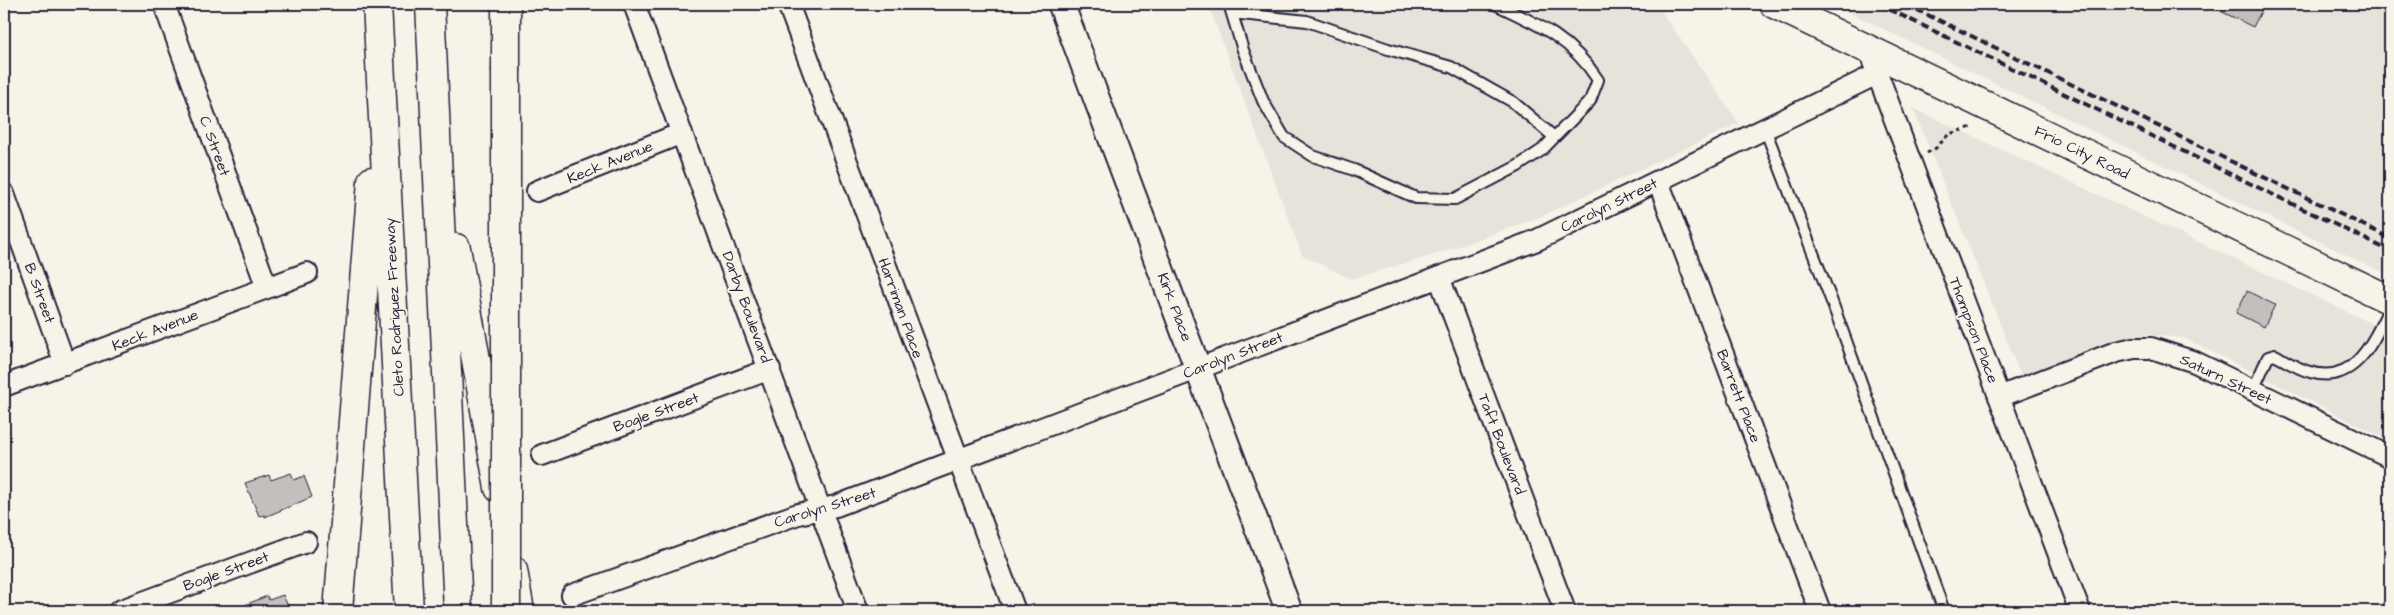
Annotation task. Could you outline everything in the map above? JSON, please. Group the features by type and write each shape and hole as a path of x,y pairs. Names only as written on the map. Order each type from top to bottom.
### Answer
{"main road":[{"name":"Cleto Rodriguez Freeway","path":"377,4 396,344 408,611"},
{"path":"430,4 458,611"},
{"path":"506,4 506,611"},
{"name":"Frio City Road","path":"1774,4 2390,300"},
{"path":"338,611 381,82"},
{"path":"437,140 520,611"}],"street":[{"name":"C Street","path":"164,4 266,288"},
{"name":"Darby Boulevard","path":"634,4 770,370 819,510 858,611"},
{"name":"Harriman Place","path":"788,4 1015,611"},
{"name":"Kirk Place","path":"1061,4 1288,611"},
{"name":"Thompson Place","path":"1868,48 2080,611"},
{"name":"Carolyn Street","path":"572,595 798,514 836,506 1537,240 1877,74"},
{"name":"Keck Avenue","path":"537,191 682,133"},
{"name":"Barrett Place","path":"1658,181 1820,611"},
{"name":"B Street","path":"4,194 65,364"},
{"name":"Keck Avenue","path":"4,386 307,273"},
{"name":"Taft Boulevard","path":"1439,277 1565,611"},
{"name":"Saturn Street","path":"1999,397 2134,348 2151,348 2195,362 2390,457"},
{"name":"Bogle Street","path":"542,455 770,370"},
{"name":"Bogle Street","path":"119,611 306,542"}],"lane":[{"path":"1495,4 1544,27 1585,60 1598,80 1590,101 1554,138 1542,150 1518,166 1455,199 1416,198 1354,170 1313,156 1284,137 1263,101 1243,50 1231,9 1307,21 1388,49 1451,67 1512,102 1554,138"},
{"path":"1765,129 1832,302 1944,611"},
{"path":"2252,390 2268,357 2275,355 2311,373 2337,372 2357,363 2364,356 2390,307"}],"path":[{"path":"1924,154 1936,148 1949,134 1972,127"}],"shaded area":[{"path":"1208,4 1656,4 1739,123 1540,217 1437,254 1351,279 1302,255"},
{"path":"1832,4 2390,4 2390,276"},
{"path":"1913,108 2390,332 2390,420 2382,437 2184,338 2146,335 2100,345 2021,376"}],"building":[{"path":"2206,4 2265,4 2253,27"},
{"path":"2247,291 2275,305 2264,327 2236,313"},
{"path":"291,473 294,480 304,476 312,497 265,517 265,515 259,516 245,483 269,475 271,480"},
{"path":"283,595 290,611 230,611 267,596 269,600"}],"railway":[{"path":"1878,4 2390,251"},
{"path":"1905,4 2390,238"}]}
